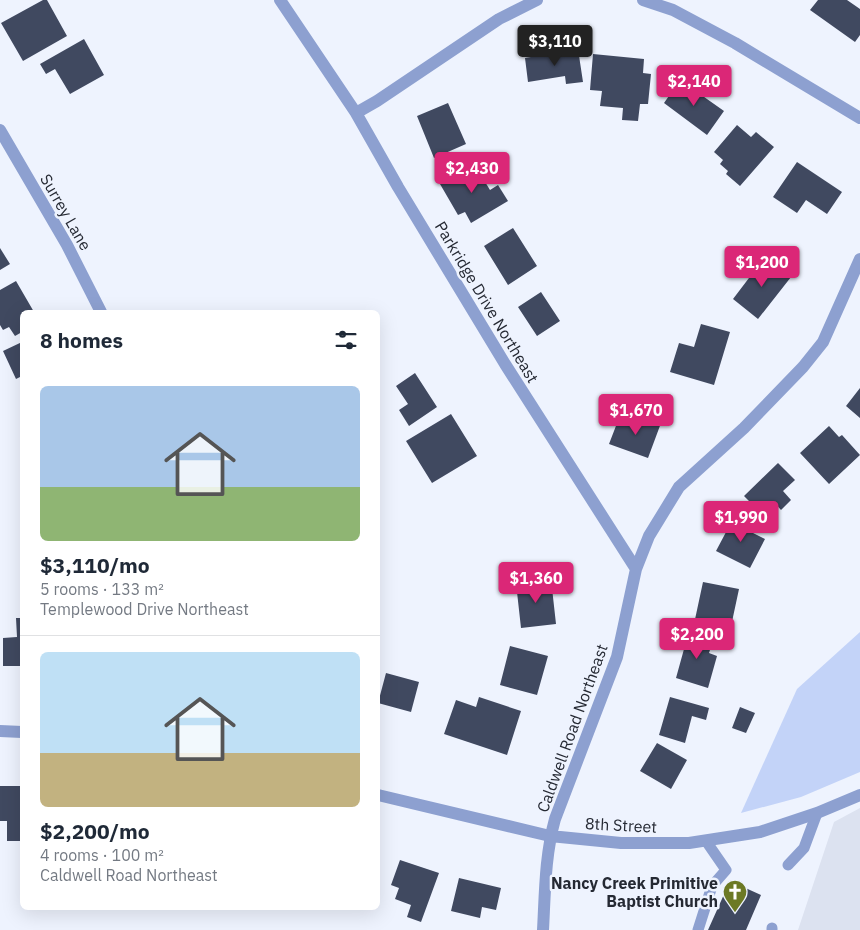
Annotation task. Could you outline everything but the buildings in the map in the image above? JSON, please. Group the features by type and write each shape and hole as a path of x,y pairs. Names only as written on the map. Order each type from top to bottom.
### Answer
{"street":[{"name":"Parkridge Drive Northeast","path":"280,0 356,112 398,187 505,364 636,569"},
{"path":"356,112 385,95 499,19 537,0"},
{"path":"643,0 673,10 735,43 860,118"},
{"name":"Surrey Lane","path":"0,130 67,245 100,310"},
{"name":"Caldwell Road Northeast","path":"543,930 550,836 618,657 636,569 648,536 679,487 744,428 803,367 823,342 860,260"},
{"path":"0,731 20,732"},
{"name":"8th Street","path":"380,795 550,836 620,843 689,844 760,832 817,813 860,795"}],"lane":[{"path":"788,865 804,848 817,813"},
{"path":"698,930 712,886 726,870 706,841"}],"shaded area":[{"path":"860,632 860,772 801,797 741,813 797,689"},
{"path":"860,808 860,930 798,930 834,822"}],"place":[{"name":"Nancy Creek Primitive Baptist Church","path":"735,913"}]}
